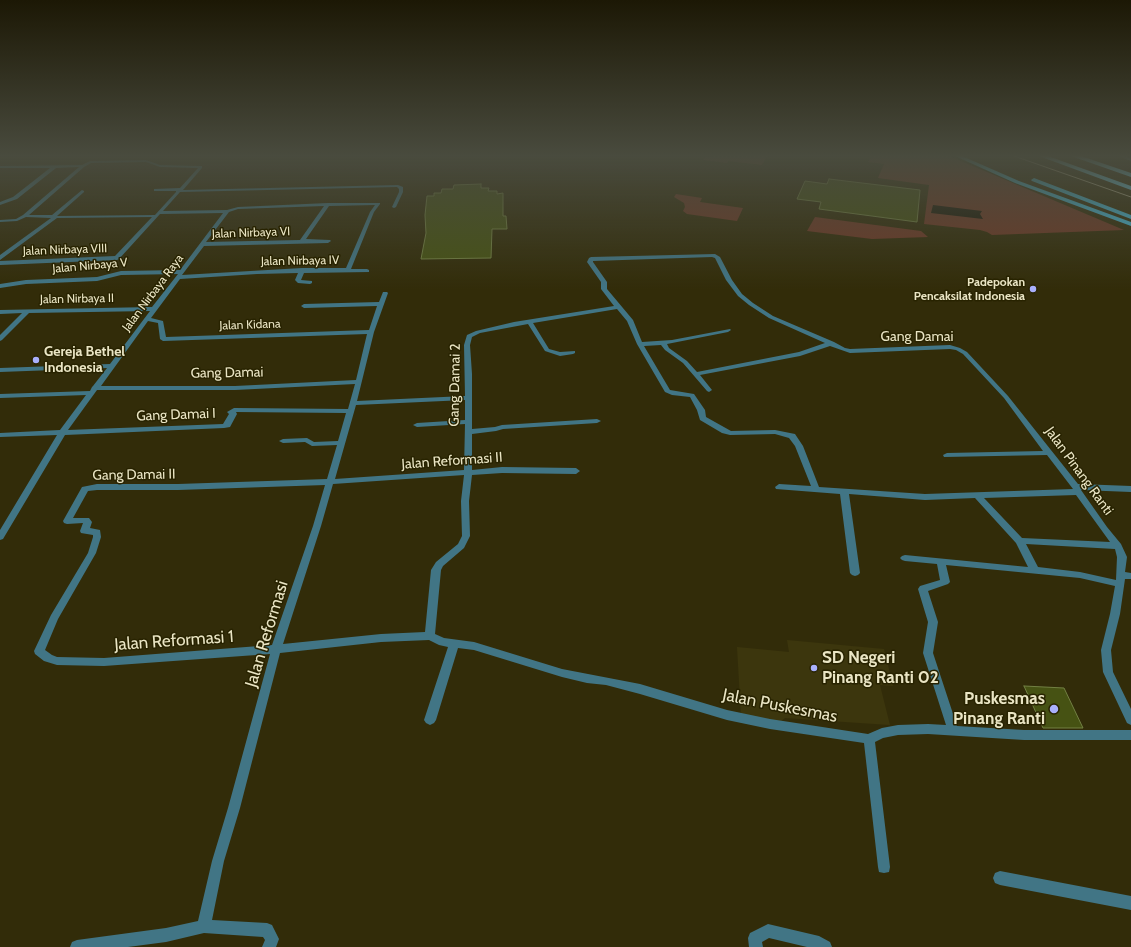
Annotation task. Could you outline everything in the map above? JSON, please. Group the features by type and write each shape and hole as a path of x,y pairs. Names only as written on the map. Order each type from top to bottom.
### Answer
{"main road":[{"path":"1066,200 1131,224"},
{"path":"1087,200 1131,217"}],"street":[{"path":"0,204 10,200"},
{"path":"0,221 17,220 25,216 43,200"},
{"path":"0,258 54,217 72,200"},
{"path":"158,214 170,200"},
{"path":"394,207 398,200"},
{"path":"25,216 54,217 158,214 227,211 235,208 328,204"},
{"name":"Jalan Nirbaya IV","path":"180,275 302,270 348,270 372,212 378,204 328,204"},
{"name":"Jalan Nirbaya VI","path":"203,244 302,241 328,204"},
{"name":"Jalan Nirbaya Raya","path":"0,537 62,434 92,391 227,211"},
{"name":"Jalan Nirbaya VIII","path":"0,263 117,258 158,214"},
{"path":"302,241 328,241"},
{"path":"816,489 799,446 792,436 775,432 730,433 703,418 701,410 692,394 672,393 667,391 640,344 630,320 604,289 604,282 590,262 591,259 710,254 717,256 725,274 740,295 751,304 771,317 832,343"},
{"path":"112,264 117,258"},
{"path":"302,270 298,280 300,282 310,282"},
{"path":"348,270 368,271"},
{"name":"Jalan Nirbaya V","path":"0,286 26,282 97,279 121,273 180,275"},
{"name":"Jalan Reformasi","path":"204,926 218,861 236,800 276,649 315,534 359,382 371,332 385,293"},
{"path":"304,306 381,304"},
{"name":"Gang Damai 2","path":"430,636 436,570 439,564 461,546 466,536 465,501 468,472 469,398 467,345 469,336 478,332 618,307"},
{"name":"Jalan Nirbaya II","path":"0,312 154,309"},
{"path":"1,337 28,311"},
{"name":"Jalan Kidana","path":"146,319 161,322 163,339 371,332"},
{"path":"530,322 547,350 560,354 573,352"},
{"path":"640,344 663,343 728,330"},
{"path":"663,343 667,349 685,362 697,374 708,390"},
{"path":"697,374 800,354 832,343"},
{"name":"Gang Damai","path":"832,343 850,351 958,349 965,353 992,381 1024,420"},
{"path":"0,370 112,366"},
{"name":"Gang Damai","path":"0,396 180,387 235,388 359,382"},
{"path":"352,407 469,398"},
{"name":"Gang Damai I","path":"62,434 224,426 227,425 233,414 231,413 234,410 352,407"},
{"name":"Jalan Pinang Ranti","path":"1024,420 1077,489 1104,529 1118,546 1122,557 1115,614 1106,650 1108,672 1131,720"},
{"path":"468,432 496,430 502,427 597,421"},
{"path":"416,425 468,422"},
{"path":"0,435 62,434"},
{"path":"283,441 307,440 312,444 341,443"},
{"path":"947,455 1049,453"},
{"name":"Jalan Reformasi II","path":"330,482 502,470 576,471"},
{"name":"Gang Damai II","path":"42,655 39,651 54,618 92,553 97,537 97,532 84,531 88,522 86,520 67,520 85,489 97,487 178,487 330,482"},
{"path":"779,487 925,497 1077,489 1131,489"},
{"path":"844,492 853,551 854,573"},
{"path":"977,495 1020,541 1035,571"},
{"path":"1020,541 1118,546"},
{"path":"905,558 1120,580 1131,576"},
{"path":"941,562 945,582 923,589 933,622 928,653 954,731"},
{"name":"Jalan Puskesmas","path":"430,636 443,642 454,645 474,646 562,673 640,689 727,715 770,724 868,739 882,733 898,730 928,729 1024,735 1131,735"},
{"name":"Jalan Reformasi 1","path":"42,655 57,661 104,662 276,649 381,638 430,636"},
{"path":"430,720 454,645"},
{"path":"868,739 884,866"},
{"path":"1000,878 1131,903"},
{"path":"77,947 166,935 204,926 267,930 272,939 269,947"},
{"path":"756,947 755,938 768,931 819,943 825,947"}],"shaded area":[{"path":"679,200 701,200 700,202 743,208 737,221 687,214 683,211 685,207 684,203"},
{"path":"927,200 1054,200 1124,230 992,235 980,230 924,224"},
{"path":"933,205 982,211 980,214 983,219 931,213"},
{"path":"815,217 921,231 928,237 872,239 807,231"},
{"name":"SD Negeri Pinang Ranti 02","path":"787,640 884,649 893,686 880,685 890,725 785,718 780,722 741,716 737,647 789,652"}],"building":[{"path":"427,200 503,200 503,216 506,216 507,229 492,229 491,258 421,259 426,233 425,215"},
{"path":"807,200 919,200 917,222 819,209 821,202"},
{"name":"Puskesmas Pinang Ranti","path":"1024,686 1064,688 1083,728 1043,728"}],"place":[{"name":"Padepokan Pencaksilat Indonesia","path":"1033,289"},
{"name":"Gereja Bethel Indonesia","path":"36,360"},
{"name":"SD Negeri Pinang Ranti 02","path":"814,668"},
{"name":"Puskesmas Pinang Ranti","path":"1054,709"}]}
